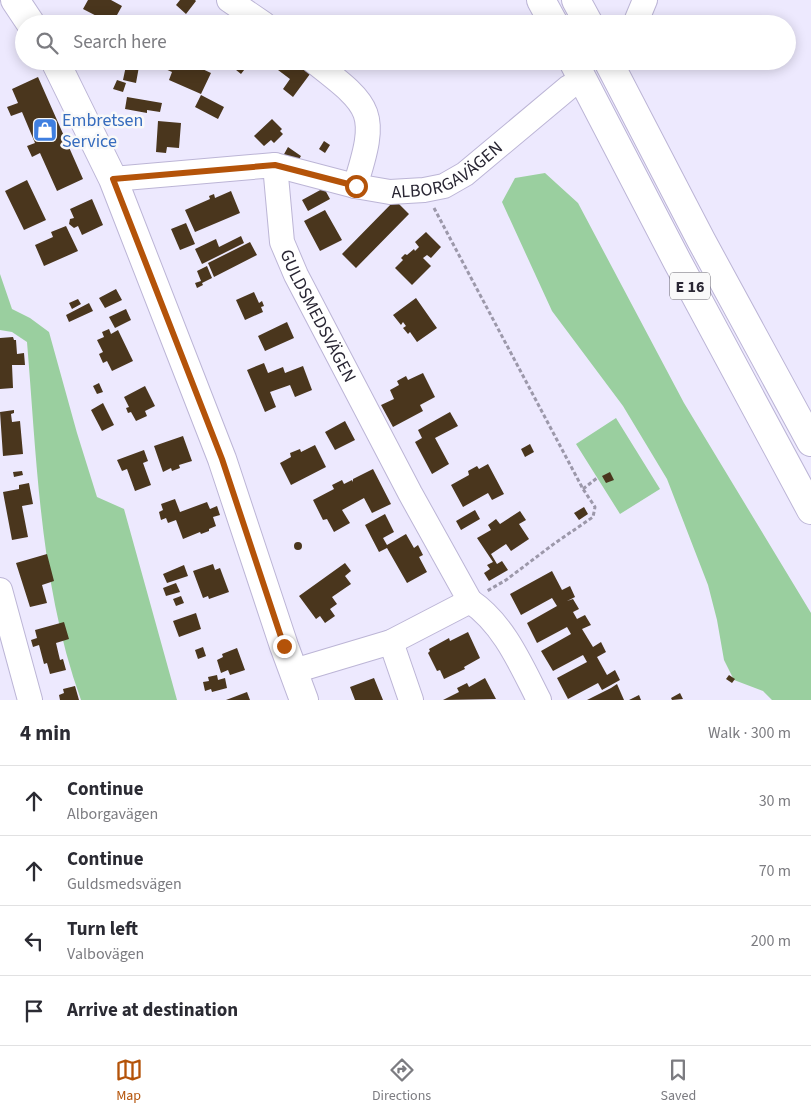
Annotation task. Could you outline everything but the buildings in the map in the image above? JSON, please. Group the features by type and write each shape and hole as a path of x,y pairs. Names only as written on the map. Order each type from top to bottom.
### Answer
{"main road":[{"path":"15,0 24,15"},
{"path":"541,0 549,15"},
{"path":"576,0 584,15"},
{"path":"59,70 113,179 222,459 284,646 304,700"},
{"name":"E 16","path":"613,70 811,442"},
{"name":"E 16","path":"571,74 677,261 811,510"}],"street":[{"path":"229,0 251,15"},
{"path":"639,15 645,0"},
{"path":"324,70 350,90 361,103 368,117 369,134 366,152 356,186"},
{"name":"ALBORGAVÄGEN","path":"275,165 356,186 390,192 424,190 444,186 465,174 571,74"},
{"path":"113,179 275,165"},
{"name":"GULDSMEDSVÄGEN","path":"275,165 282,242 296,275 401,476 470,601 484,610 495,623 518,659 539,700"},
{"path":"0,590 30,700"},
{"path":"294,671 391,642 470,601"},
{"path":"391,642 411,700"}],"path":[{"path":"424,190 583,489 595,508 593,517 555,542 506,580 470,601"},
{"path":"583,489 597,478"}],"green space":[{"path":"545,173 578,203 684,403 811,613 811,700 772,700 763,691 734,680 724,660 708,585 667,479 623,406 552,311 502,202 515,178"},
{"path":"0,274 12,309 30,318 49,332 97,497 124,509 177,700 81,700 67,657 57,613 42,523 27,342 12,332 0,330"},
{"path":"616,418 660,489 620,514 576,444"}],"place":[{"name":"Embretsen Service","path":"45,130"}],"route":[{"path":"284,646 222,459 113,179 275,165 356,186"}]}
